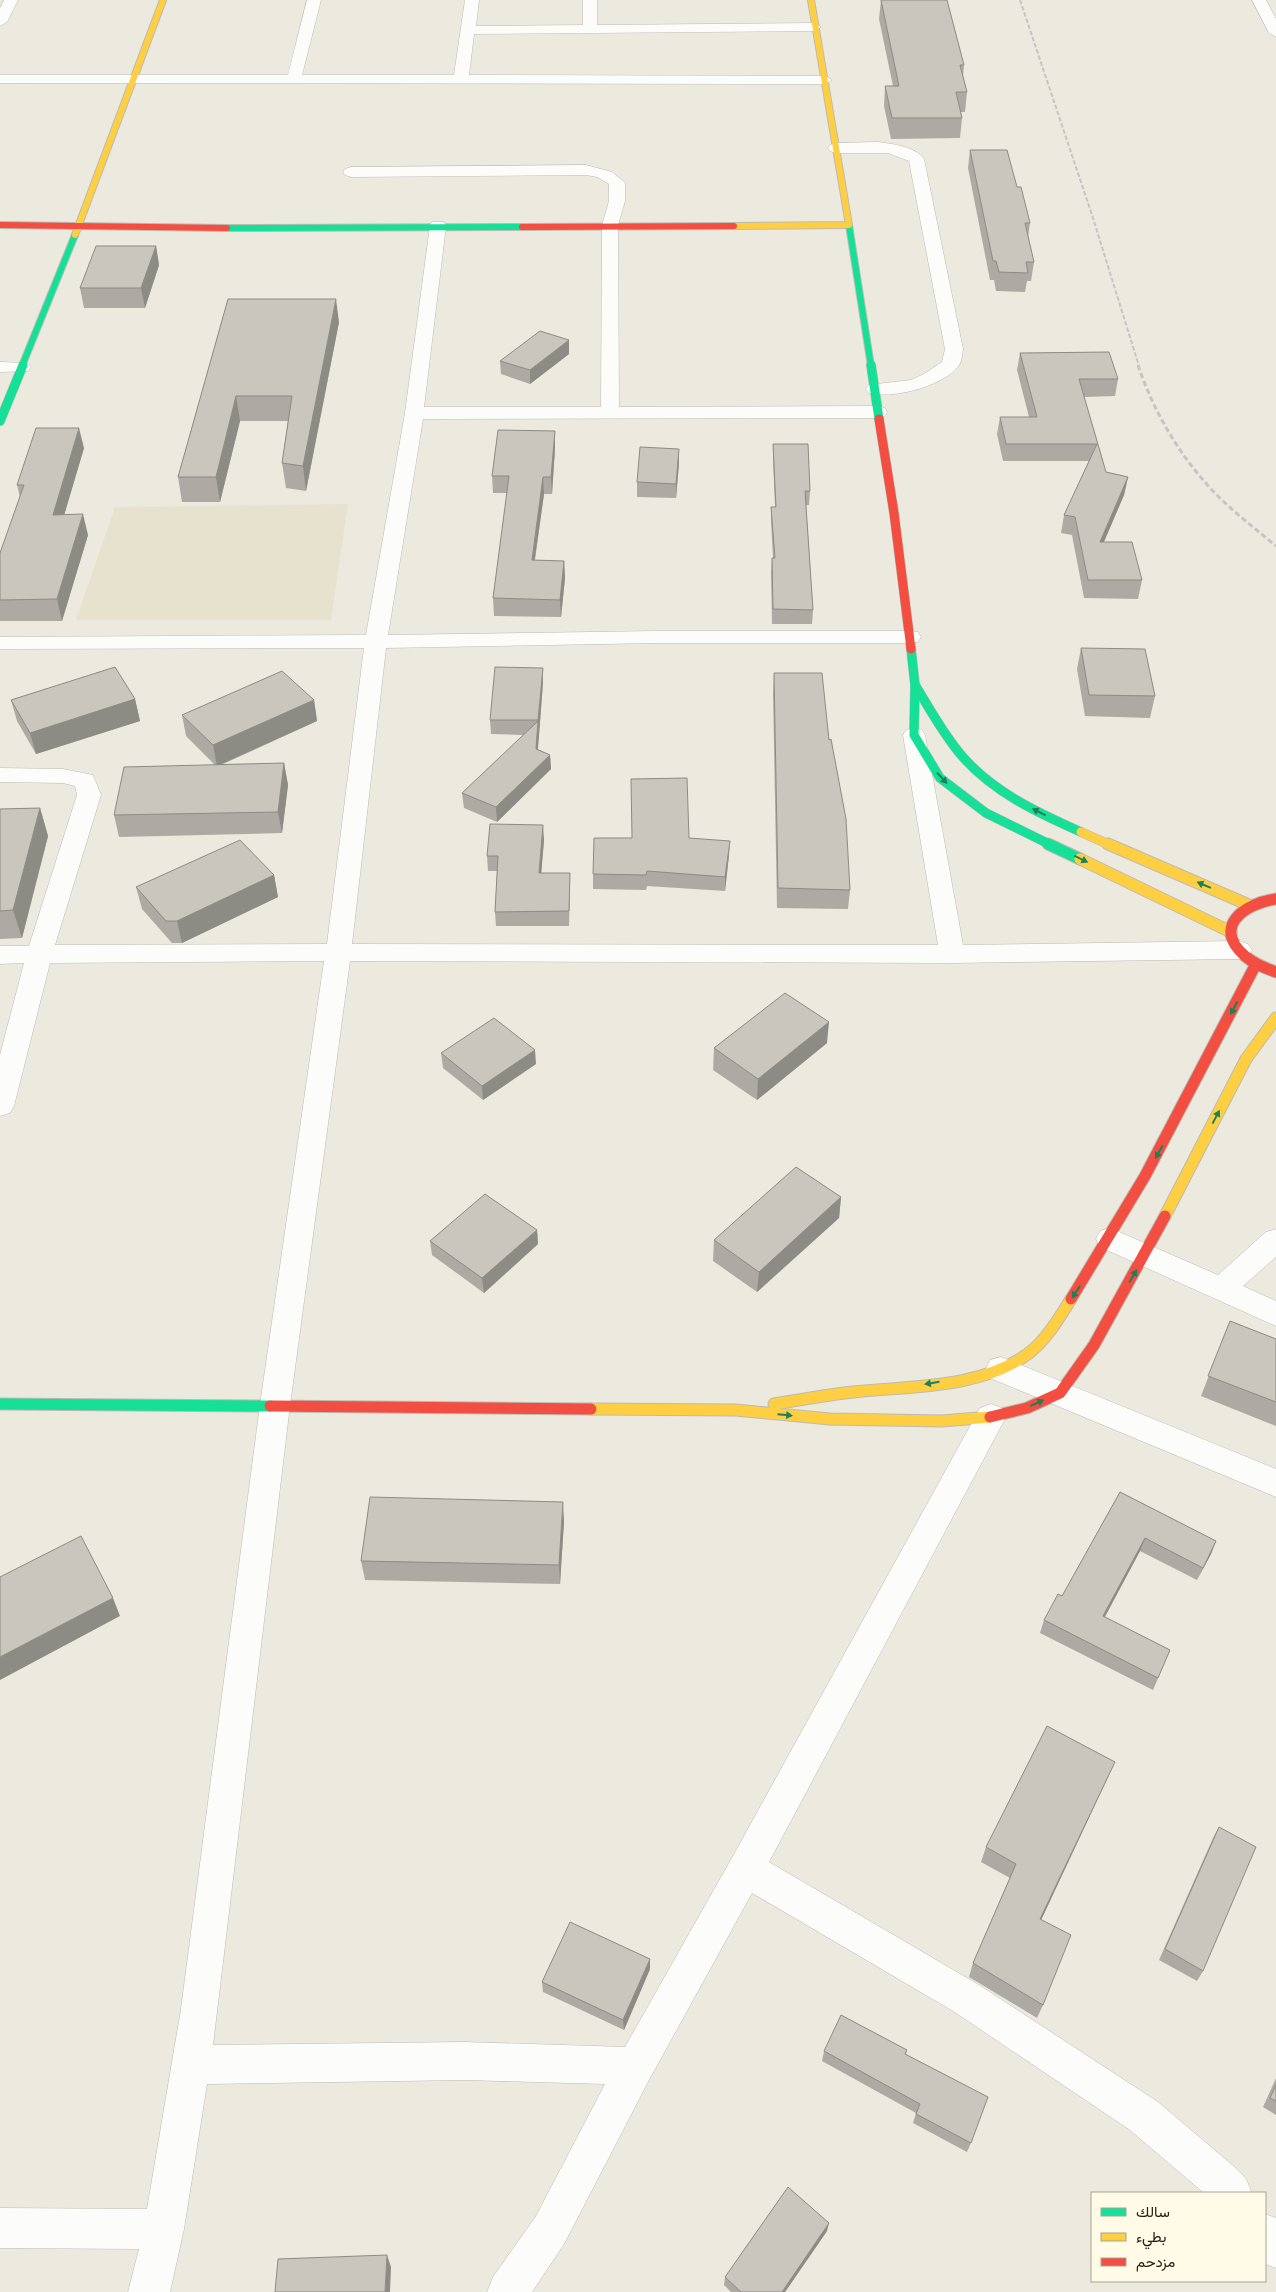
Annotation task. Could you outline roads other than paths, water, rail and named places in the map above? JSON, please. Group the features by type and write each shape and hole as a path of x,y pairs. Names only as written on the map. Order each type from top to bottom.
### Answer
{"main road":[{"path":"0,421 79,226 163,0"},
{"path":"811,0 875,389 910,638 915,685 914,735 940,778 995,803 1242,949 1276,972"},
{"path":"0,226 848,226"},
{"path":"915,685 950,741 969,764 995,803 1050,818 1248,905"},
{"path":"736,1410 834,1394 934,1384 1001,1369 1029,1353 1052,1328 1110,1239 1180,1114 1242,949 1234,916 1248,905 1276,900"},
{"path":"0,1404 736,1410 830,1419 942,1421 991,1417 1027,1408 1060,1393 1094,1345 1146,1255 1246,1060 1276,1018"}],"street":[{"path":"0,22 11,0"},
{"path":"294,78 314,0"},
{"path":"461,78 472,0"},
{"path":"590,0 590,29"},
{"path":"1259,0 1276,33"},
{"path":"468,30 814,27"},
{"path":"0,79 461,78 824,80"},
{"path":"836,148 892,149 902,151 916,160 954,349 951,364 931,378 915,385 875,389"},
{"path":"351,172 586,170 603,172 617,183 617,201 610,225 610,412"},
{"path":"149,2292 164,2229 200,2009 275,1405 338,953 376,642 414,413 438,226"},
{"path":"0,367 22,367"},
{"path":"414,413 878,412"},
{"path":"0,643 156,641 376,642 656,637 910,638"},
{"path":"914,735 952,954"},
{"path":"0,775 63,776 85,780 89,795 39,955 0,1106"},
{"path":"0,955 210,952 952,954 1242,949"},
{"path":"1110,1239 1276,1314"},
{"path":"1220,1289 1276,1240"},
{"path":"1001,1369 1276,1483"},
{"path":"508,2292 550,2230 635,2066 746,1869 991,1417"},
{"path":"746,1869 966,1998 1144,2116 1231,2192"},
{"path":"191,2064 464,2061 635,2066"},
{"path":"0,2228 164,2229"},
{"path":"1266,2235 1276,2248"}],"railway":[{"path":"1020,0 1092,215 1139,366"},
{"path":"1138,365 1162,420 1172,438 1196,471 1223,501 1276,546"}]}
